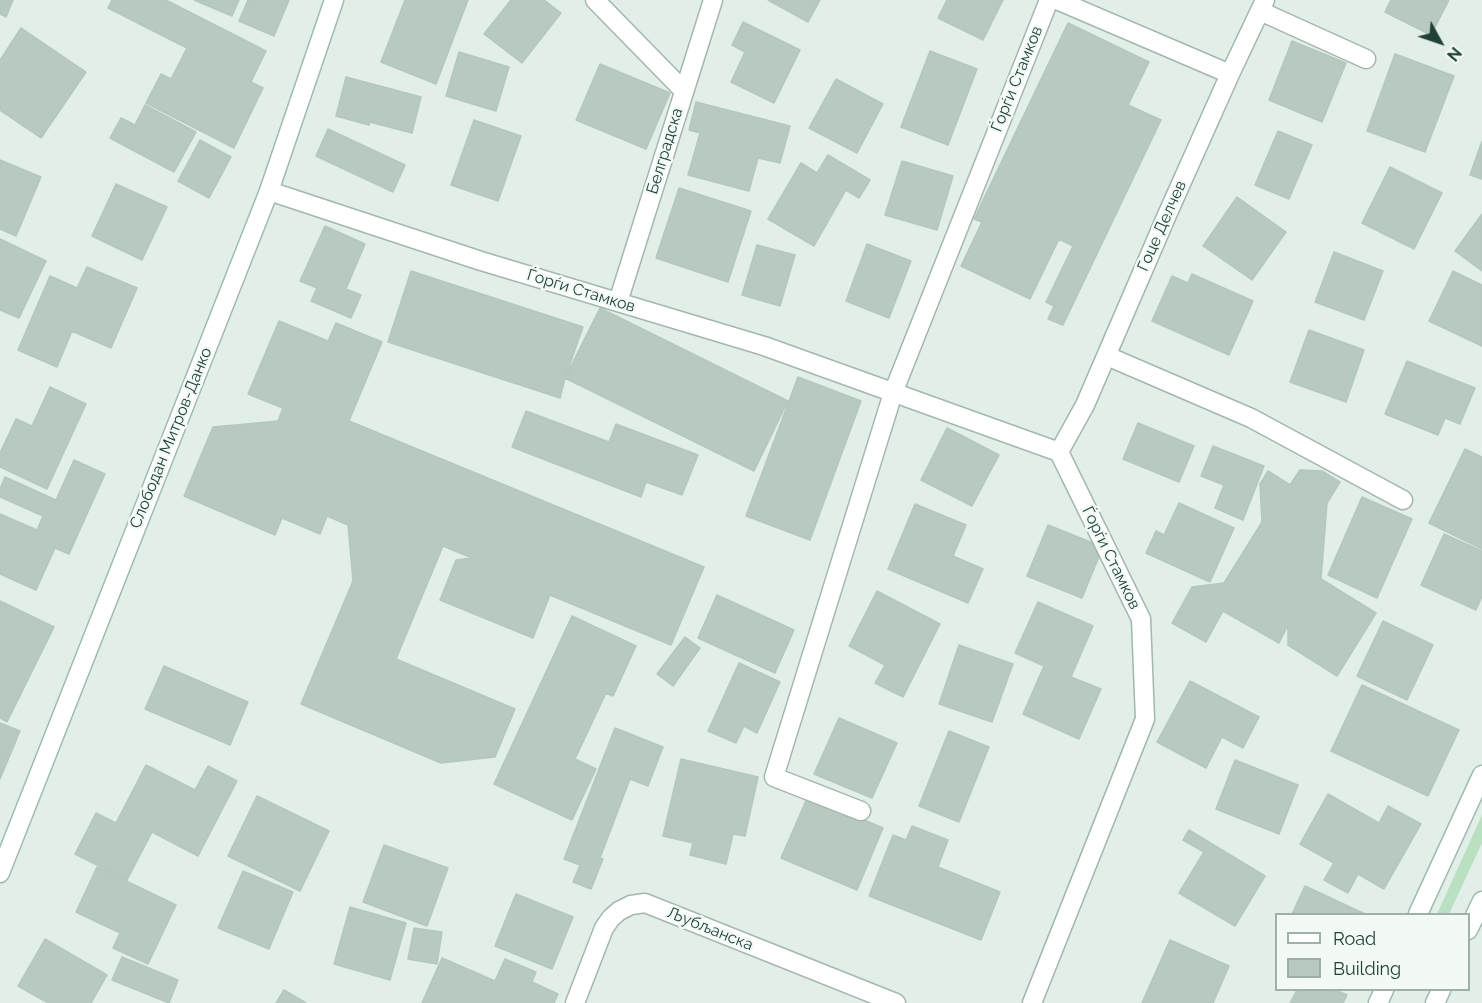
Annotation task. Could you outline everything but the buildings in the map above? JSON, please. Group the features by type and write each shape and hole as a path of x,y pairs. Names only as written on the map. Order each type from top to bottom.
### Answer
{"street":[{"name":"Слободан Митров-Данко","path":"0,873 268,191 334,0"},
{"path":"595,0 684,91"},
{"name":"Белградска","path":"618,302 713,0"},
{"name":"Ѓорѓи Стамков","path":"861,811 774,777 893,393 1049,0"},
{"path":"1057,0 1230,74"},
{"path":"1262,6 1366,59"},
{"name":"Гоце Делчев","path":"1059,452 1085,405 1167,215 1262,6"},
{"name":"Ѓорѓи Стамков","path":"268,191 481,261 764,346 1059,452 1141,619 1145,719 1032,1003"},
{"path":"1107,356 1251,418 1403,500"},
{"path":"1419,913 1482,775"},
{"path":"1470,926 1482,902"},
{"name":"Љубљанска","path":"575,1003 604,928 619,911 631,905 645,903 896,1003"}],"green space":[{"path":"1482,815 1482,843 1449,913 1437,913"}]}
